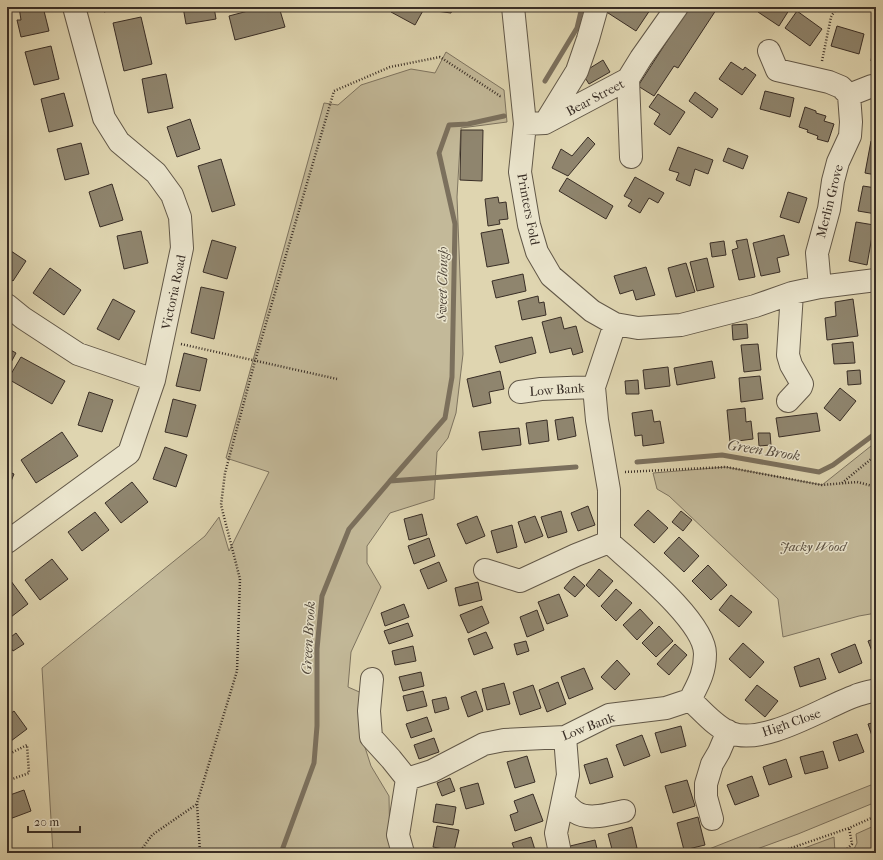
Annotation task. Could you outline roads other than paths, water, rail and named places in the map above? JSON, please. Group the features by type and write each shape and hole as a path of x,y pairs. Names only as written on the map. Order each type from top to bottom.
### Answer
{"street":[{"name":"Victoria Road","path":"7,542 129,453 154,380 182,248 180,217 172,195 156,173 119,142 104,118 74,7"},
{"name":"Printers Fold","path":"513,7 522,95 535,124 520,172 529,225 538,252 551,276 592,311 615,324 638,328 681,325 755,306 792,293 820,287 876,280"},
{"path":"535,124 576,71 588,39 597,7"},
{"name":"Bear Street","path":"535,124 628,80 641,58 677,7"},
{"path":"769,51 777,70 841,87 849,95 872,86 876,86"},
{"path":"628,80 631,157"},
{"name":"Merlin Grove","path":"820,287 817,253 829,209 833,181 838,162 850,136 851,111 849,95"},
{"path":"788,401 802,384 791,365 788,355 792,293"},
{"path":"7,305 23,318 78,354 154,380"},
{"name":"Low Bank","path":"609,542 609,490 597,420 594,387 615,324"},
{"name":"Low Bank","path":"520,392 541,389 594,387"},
{"path":"485,570 520,581 576,555 609,542 688,617 700,636 705,653 703,675 690,700"},
{"path":"372,678 369,711 371,737 391,759 407,780 398,835 403,853"},
{"name":"High Close","path":"690,700 720,727 732,733 746,736 768,732 810,717 856,695 876,690"},
{"name":"Low Bank","path":"407,780 432,771 484,744 504,740 565,737 609,715 666,708 690,700"},
{"path":"712,819 706,797 706,784 712,764 728,731"},
{"path":"560,853 556,833 568,776 565,737"},
{"path":"561,809 585,816 624,811"}],"waterway":[{"name":"Sweet Clough","path":"545,81 577,28 582,7"},
{"name":"Sweet Clough","path":"390,481 445,418 452,377 455,224 439,153 449,125 468,124 504,116"},
{"name":"Green Brook","path":"637,462 722,455 819,472 833,465 876,433"},
{"name":"Green Brook","path":"281,853 314,763 317,726 317,649 322,596 349,529 390,481 576,467"}],"park label":[{"name":"Jacky Wood","path":"813,546"}]}
